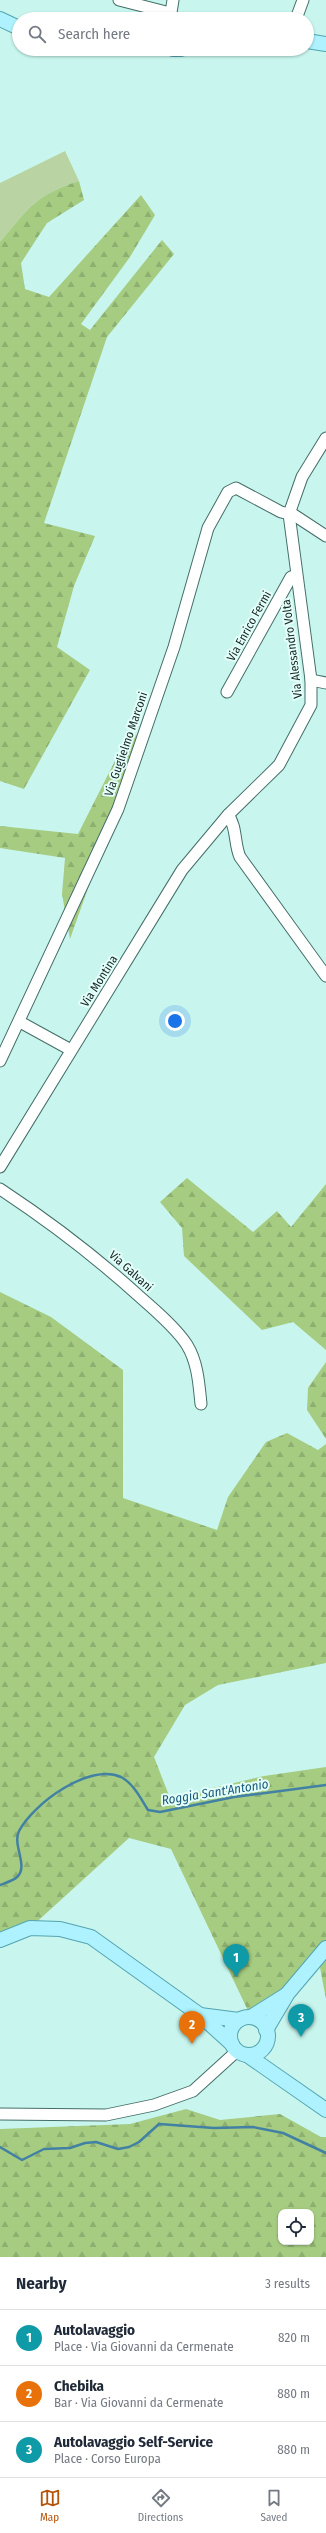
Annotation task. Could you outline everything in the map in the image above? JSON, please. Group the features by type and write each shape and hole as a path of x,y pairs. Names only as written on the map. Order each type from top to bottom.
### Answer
{"main road":[{"path":"0,19 12,25"},
{"path":"314,42 326,44"},
{"path":"0,1940 30,1928 60,1929 91,1937 200,2015 239,2050 276,2074 326,2110"},
{"path":"276,2074 265,2045 266,2030 288,1993 326,1948"},
{"path":"265,2045 258,2053 239,2050 230,2037 231,2028 288,1993"},
{"path":"200,2015 245,2019 262,2023 266,2030"}],"street":[{"path":"119,0 156,12"},
{"path":"172,12 173,0"},
{"path":"299,12 303,0"},
{"name":"Via Alessandro Volta","path":"228,814 279,765 309,710 311,680 289,514 302,477 326,438"},
{"name":"Via Guglielmo Marconi","path":"0,1061 20,1022 118,809 174,647 208,528 228,492 233,488 289,514"},
{"path":"289,514 294,515 326,536"},
{"name":"Via Enrico Fermi","path":"227,692 291,577 296,575"},
{"path":"311,680 326,683"},
{"path":"228,814 233,825 236,848 240,857 326,976"},
{"name":"Via Montina","path":"0,1167 182,870 228,814"},
{"path":"20,1022 71,1050"},
{"name":"Via Galvani","path":"0,1189 48,1221 102,1262 159,1315 187,1345 198,1373 201,1404"},
{"path":"0,2114 106,2115 154,2105 193,2090 239,2050"}],"green space":[{"path":"65,151 79,181 64,186 42,197 26,211 0,242 0,183"},
{"path":"79,181 84,200 47,223 21,263 25,289 49,297 141,195 155,215 130,257 81,324 90,330 162,240 174,254 107,337 44,523 95,536 74,586 57,647 90,670 24,789 0,781 0,242 26,211 42,197 64,186"},
{"path":"144,731 70,939 62,894 65,858 0,848 0,826 78,834 125,741"},
{"path":"187,1178 253,1232 277,1211 291,1227 326,1184 326,1350 293,1322 262,1330 184,1256 182,1228 160,1202"},
{"path":"0,1292 51,1317 123,1370 123,1498 217,1530 228,1497 266,1442 287,1433 318,1450 326,1444 326,1663 218,1685 185,1705 154,1757 170,1798 264,1776 326,1767 326,1999 318,1957 251,2017 171,1849 129,1838 30,1928 0,1940"},
{"path":"326,1362 326,1439 307,1410 308,1388"},
{"path":"186,2109 220,2120 280,2114 321,2137 326,2137 326,2257 0,2257 0,2129 130,2124"}],"waterway":[{"name":"Roggia Sant'Antonio","path":"0,1885 13,1880 20,1872 21,1861 17,1837 26,1820 49,1798 64,1788 94,1776 108,1774 121,1777 133,1787 148,1810 160,1812 234,1797 326,1785"},
{"path":"0,2147 22,2160 44,2149 70,2148 85,2143 96,2142 118,2149 129,2147 139,2142 159,2124 214,2128 253,2127 283,2133 326,2153"}],"place":[{"name":"Autolavaggio","path":"236,1977"},
{"name":"Autolavaggio Self-Service","path":"301,2037"},
{"name":"Chebika","path":"192,2044"}]}
